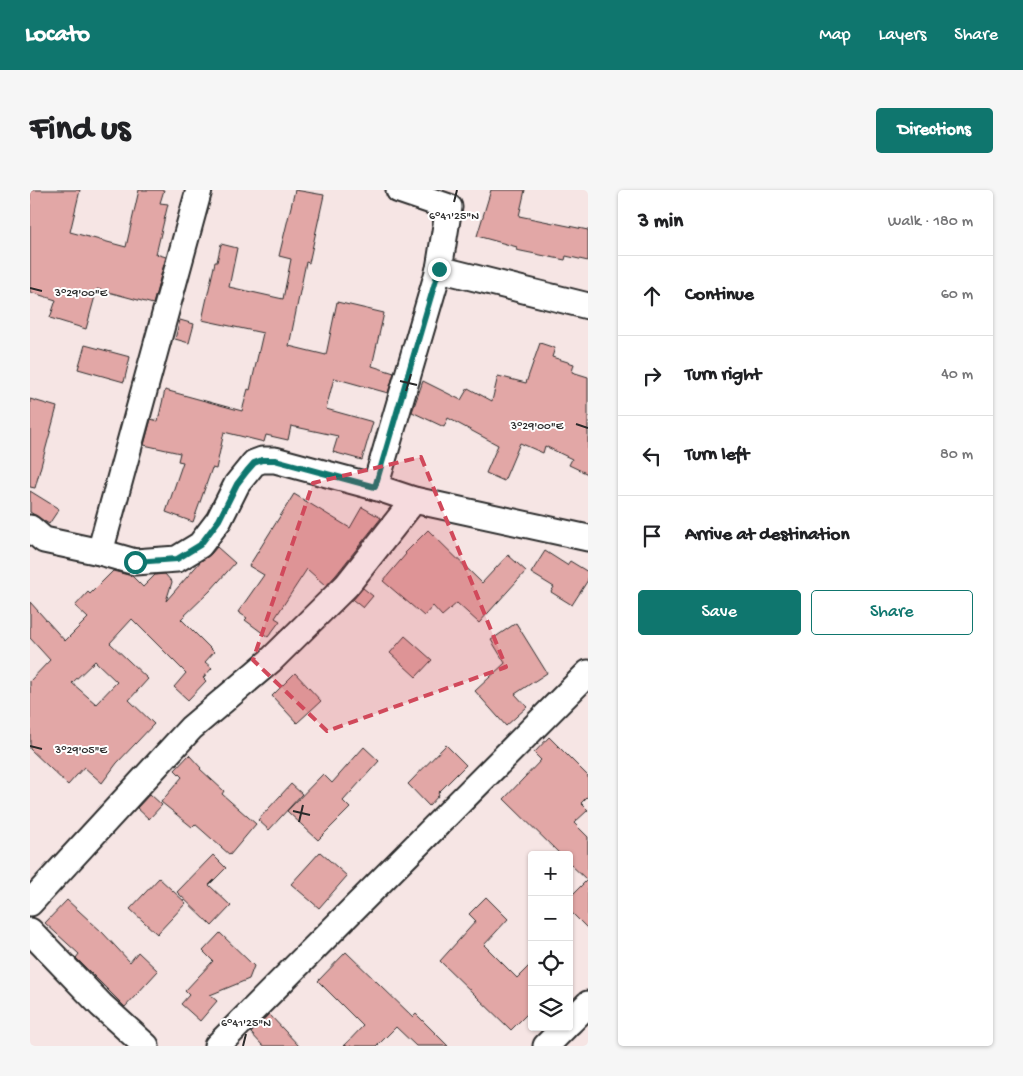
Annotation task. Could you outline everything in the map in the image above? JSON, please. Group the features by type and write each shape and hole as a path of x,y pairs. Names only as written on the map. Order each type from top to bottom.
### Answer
{"street":[{"path":"100,552 199,190"},
{"path":"375,487 439,269 449,207 399,190"},
{"path":"439,269 588,306"},
{"path":"35,542 100,552 135,562 177,559 200,545 219,520 242,477 254,463 262,460 275,460 375,487 414,500 587,535"},
{"path":"30,904 191,728 270,661 347,585 414,500"},
{"path":"217,1046 588,673"},
{"path":"30,931 101,1005 146,1046"},
{"path":"573,1019 588,1004"},
{"path":"546,1046 561,1031"}],"highlighted area":[{"path":"421,457 506,667 327,731 253,660 313,483"}],"building":[{"path":"30,190 80,190 70,232 126,247 139,190 164,190 160,203 168,204 156,254 166,257 153,304 97,289 86,329 50,318 56,300 30,292"},
{"path":"295,190 324,195 309,263 306,262 289,346 326,355 337,302 384,313 372,366 394,373 388,393 334,378 326,409 373,422 362,460 333,452 338,436 291,426 288,440 266,435 264,442 224,432 216,469 212,468 193,522 166,512 183,462 178,461 180,453 144,445 151,419 158,421 165,390 242,411 248,389 250,390 263,333 202,320 215,262 217,262 221,244 237,248 229,287 283,299 291,259 279,256"},
{"path":"491,190 525,190 519,216 588,230 588,261 566,256 565,260 516,250 517,247 477,236"},
{"path":"180,320 194,324 189,343 175,339"},
{"path":"540,343 555,348 552,357 574,364 572,372 588,377 588,474 569,465 572,459 545,446 543,453 520,443 504,481 486,473 498,445 448,418 444,427 412,412 423,381 461,400 468,388 492,401 498,376 526,383"},
{"path":"85,345 130,357 124,382 78,369"},
{"path":"30,399 57,407 35,488 30,487"},
{"path":"30,491 59,509 49,524 30,512"},
{"path":"294,494 350,528 362,507 381,518 326,586 307,569 275,618 280,621 268,637 245,620 247,618 238,612 264,575 249,566"},
{"path":"428,530 482,583 508,555 526,571 479,623 457,603 442,616 433,606 424,616 383,581 405,553"},
{"path":"217,547 235,563 181,619 214,652 205,662 212,668 203,678 206,681 188,700 174,687 186,673 132,619 110,643 148,679 129,700 154,724 117,763 102,783 84,767 68,785 30,749 30,681 50,660 30,638 30,602 65,641 88,618 75,606 113,571 132,576 143,587 155,575 165,574 172,582 166,601 201,561","holes":["95,661 117,682 96,704 72,683"]},
{"path":"545,551 567,565 570,561 588,572 588,580 572,605 551,592 554,587 531,573"},
{"path":"363,588 373,596 363,608 353,600"},
{"path":"516,623 547,673 515,694 527,707 506,726 475,691 505,663 491,640"},
{"path":"405,636 432,660 416,677 390,653"},
{"path":"295,673 321,701 297,723 272,696"},
{"path":"549,737 588,776 588,796 581,803 588,810 574,823 588,837 588,929 573,914 573,894 587,880 573,867 573,851 557,851 504,799 541,760 534,753"},
{"path":"446,745 466,765 438,793 439,795 429,806 408,784"},
{"path":"364,747 379,761 343,801 350,808 318,840 287,811 323,774 332,783"},
{"path":"189,755 200,769 224,791 222,794 256,824 230,855 195,824 192,827 161,802 182,777 175,770"},
{"path":"291,784 302,794 269,830 258,820"},
{"path":"150,794 162,805 149,819 137,808"},
{"path":"320,852 347,876 319,908 291,884"},
{"path":"213,855 226,868 209,885 231,906 212,926 177,892"},
{"path":"159,878 186,903 157,934 130,909"},
{"path":"486,897 508,919 484,945 517,978 528,967 528,1013 511,1030 440,961 476,921 469,914"},
{"path":"67,900 102,932 130,962 138,952 158,971 125,1007 76,958 79,954 45,923"},
{"path":"220,933 254,966 249,979 210,995 217,1001 200,1021 181,1004 189,995 185,991 213,961 203,951"},
{"path":"346,952 413,1017 416,1014 448,1046 416,1046 396,1027 377,1046 344,1046 363,1026 318,981"},
{"path":"269,1014 299,1046 263,1046 251,1033"}],"route":[{"path":"135,562 177,559 200,545 219,520 237,484 254,463 262,460 275,460 375,487 439,269"}]}
